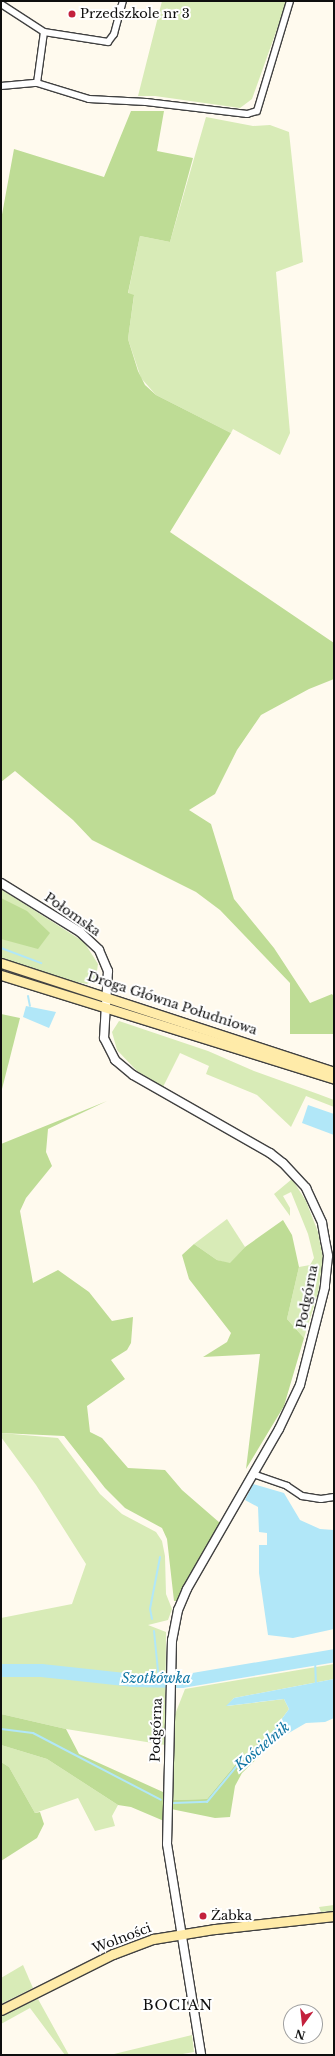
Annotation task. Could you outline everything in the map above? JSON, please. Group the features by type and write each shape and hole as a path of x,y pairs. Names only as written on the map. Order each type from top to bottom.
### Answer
{"main road":[{"name":"Droga Główna Południowa","path":"1,963 334,1072"},
{"name":"Droga Główna Południowa","path":"1,975 334,1080"},
{"name":"Wolności","path":"1,2010 114,1954 153,1939 181,1934 334,1916"}],"street":[{"path":"1,4 44,32 108,42 114,34 123,1"},
{"path":"1,86 37,83 89,99 146,102 248,114 257,111 290,1"},
{"path":"37,83 44,32"},
{"name":"Połomska","path":"1,883 80,932 95,945 107,966 104,1032 111,1054 126,1070 168,1095"},
{"name":"Podgórna","path":"168,1095 278,1160 306,1188 322,1223 328,1256 327,1272 300,1385 292,1405 187,1589 178,1610 170,1667 167,1844 201,2055"},
{"path":"253,1474 287,1486 302,1496 321,1499 334,1497"}],"green space":[{"path":"162,1 287,1 252,99 240,108 155,96 138,96"},
{"path":"131,111 164,111 157,151 193,158 170,242 140,236 128,293 134,295 128,339 138,371 145,385 156,395 231,433 170,532 334,643 334,679 309,689 261,715 237,750 215,794 189,810 211,824 234,899 274,948 310,1003 332,994 334,997 334,1034 290,1034 290,983 220,910 196,892 92,840 73,820 15,771 1,782 1,220 14,149 104,177"},
{"path":"206,117 253,126 270,125 289,132 303,262 276,272 290,433 280,455 233,429 231,433 156,395 141,378 128,339 134,296 128,294 140,236 170,242"},
{"path":"1,889 84,942 98,964 96,978 87,984 76,982 1,958"},
{"path":"1,898 27,911 50,933 38,949 1,939"},
{"path":"1,1014 20,1018 1,1093"},
{"path":"119,1021 208,1051 254,1071 334,1100 334,1107 306,1096 291,1127 257,1095 206,1074 209,1066 180,1053 163,1087 137,1071 117,1050 112,1032"},
{"path":"107,1101 48,1129 46,1152 52,1166 26,1198 20,1211 33,1283 58,1270 89,1292 112,1321 133,1317 131,1343 127,1350 111,1360 125,1379 87,1406 90,1432 102,1438 128,1468 165,1470 182,1490 220,1523 178,1601 174,1601 167,1539 162,1528 125,1508 105,1488 64,1436 1,1433 1,1144"},
{"path":"292,1179 306,1201 318,1232 323,1258 318,1293 304,1338 287,1319 299,1267 310,1265 314,1258 308,1234 291,1192 283,1196 290,1208 290,1216 274,1194"},
{"path":"227,1219 245,1247 230,1264 217,1260 194,1244"},
{"path":"283,1220 292,1235 299,1267 287,1319 304,1338 284,1406 246,1469 260,1354 203,1357 227,1342 231,1333 189,1279 182,1255 194,1244 217,1260 230,1263 245,1247"},
{"path":"1,1433 58,1438 100,1494 122,1514 156,1532 162,1541 165,1556 166,1594 172,1609 168,1620 148,1625 166,1632 165,1745 66,1729 1,1714 1,1618 72,1604 86,1564 36,1485 1,1437"},
{"path":"334,1664 334,1679 234,1698 227,1706 284,1699 289,1709 267,1739 236,1764 207,1799 174,1800 169,1795 174,1717 185,1689"},
{"path":"1,1714 66,1729 79,1754 163,1792 164,1821 131,1807 118,1805 47,1759 1,1745"},
{"path":"275,1741 242,1773 235,1786 230,1817 215,1818 171,1809 169,1795 174,1800 207,1799 236,1764 265,1742"},
{"path":"1,1745 47,1759 118,1805 112,1816 115,1826 95,1831 78,1798 35,1813 9,1767 1,1762"},
{"path":"1,1762 9,1767 35,1813 40,1812 44,1824 37,1838 1,1861"},
{"path":"334,1905 334,1911 321,1912 319,1907"},
{"path":"23,1965 33,1988 1,2004 1,1978"},
{"path":"38,1999 69,2055 65,2055 30,2008 1,2024 1,2014"},
{"path":"192,2035 194,2052 177,2055 110,2055"}],"water":[{"path":"26,1006 56,1012 49,1028 23,1017"},
{"path":"308,1105 334,1114 334,1135 302,1123"},
{"path":"253,1484 284,1493 300,1520 320,1529 334,1530 334,1629 293,1638 268,1635 259,1573 259,1545 267,1545 267,1533 259,1532 258,1507 245,1500"},
{"path":"334,1679 334,1718 325,1722 306,1723 275,1741 265,1742 289,1709 284,1699 226,1706 234,1698"}],"waterway":[{"path":"1,948 41,963"},
{"path":"28,996 30,1006"},
{"path":"152,1619 150,1609 160,1557"},
{"path":"154,1631 159,1681"},
{"name":"Szotkówka","path":"1,1670 41,1670 133,1680 181,1681 334,1655"},
{"name":"Kościelnik","path":"315,1658 316,1685"},
{"name":"Kościelnik","path":"1,1729 33,1733 161,1800"},
{"name":"Kościelnik","path":"174,1803 207,1802 241,1761 266,1740"}],"place":[{"name":"Przedszkole nr 3","path":"72,14"},
{"name":"Żabka","path":"203,1916"}],"district":[{"name":"BOCIAN","path":"178,2005"}]}
